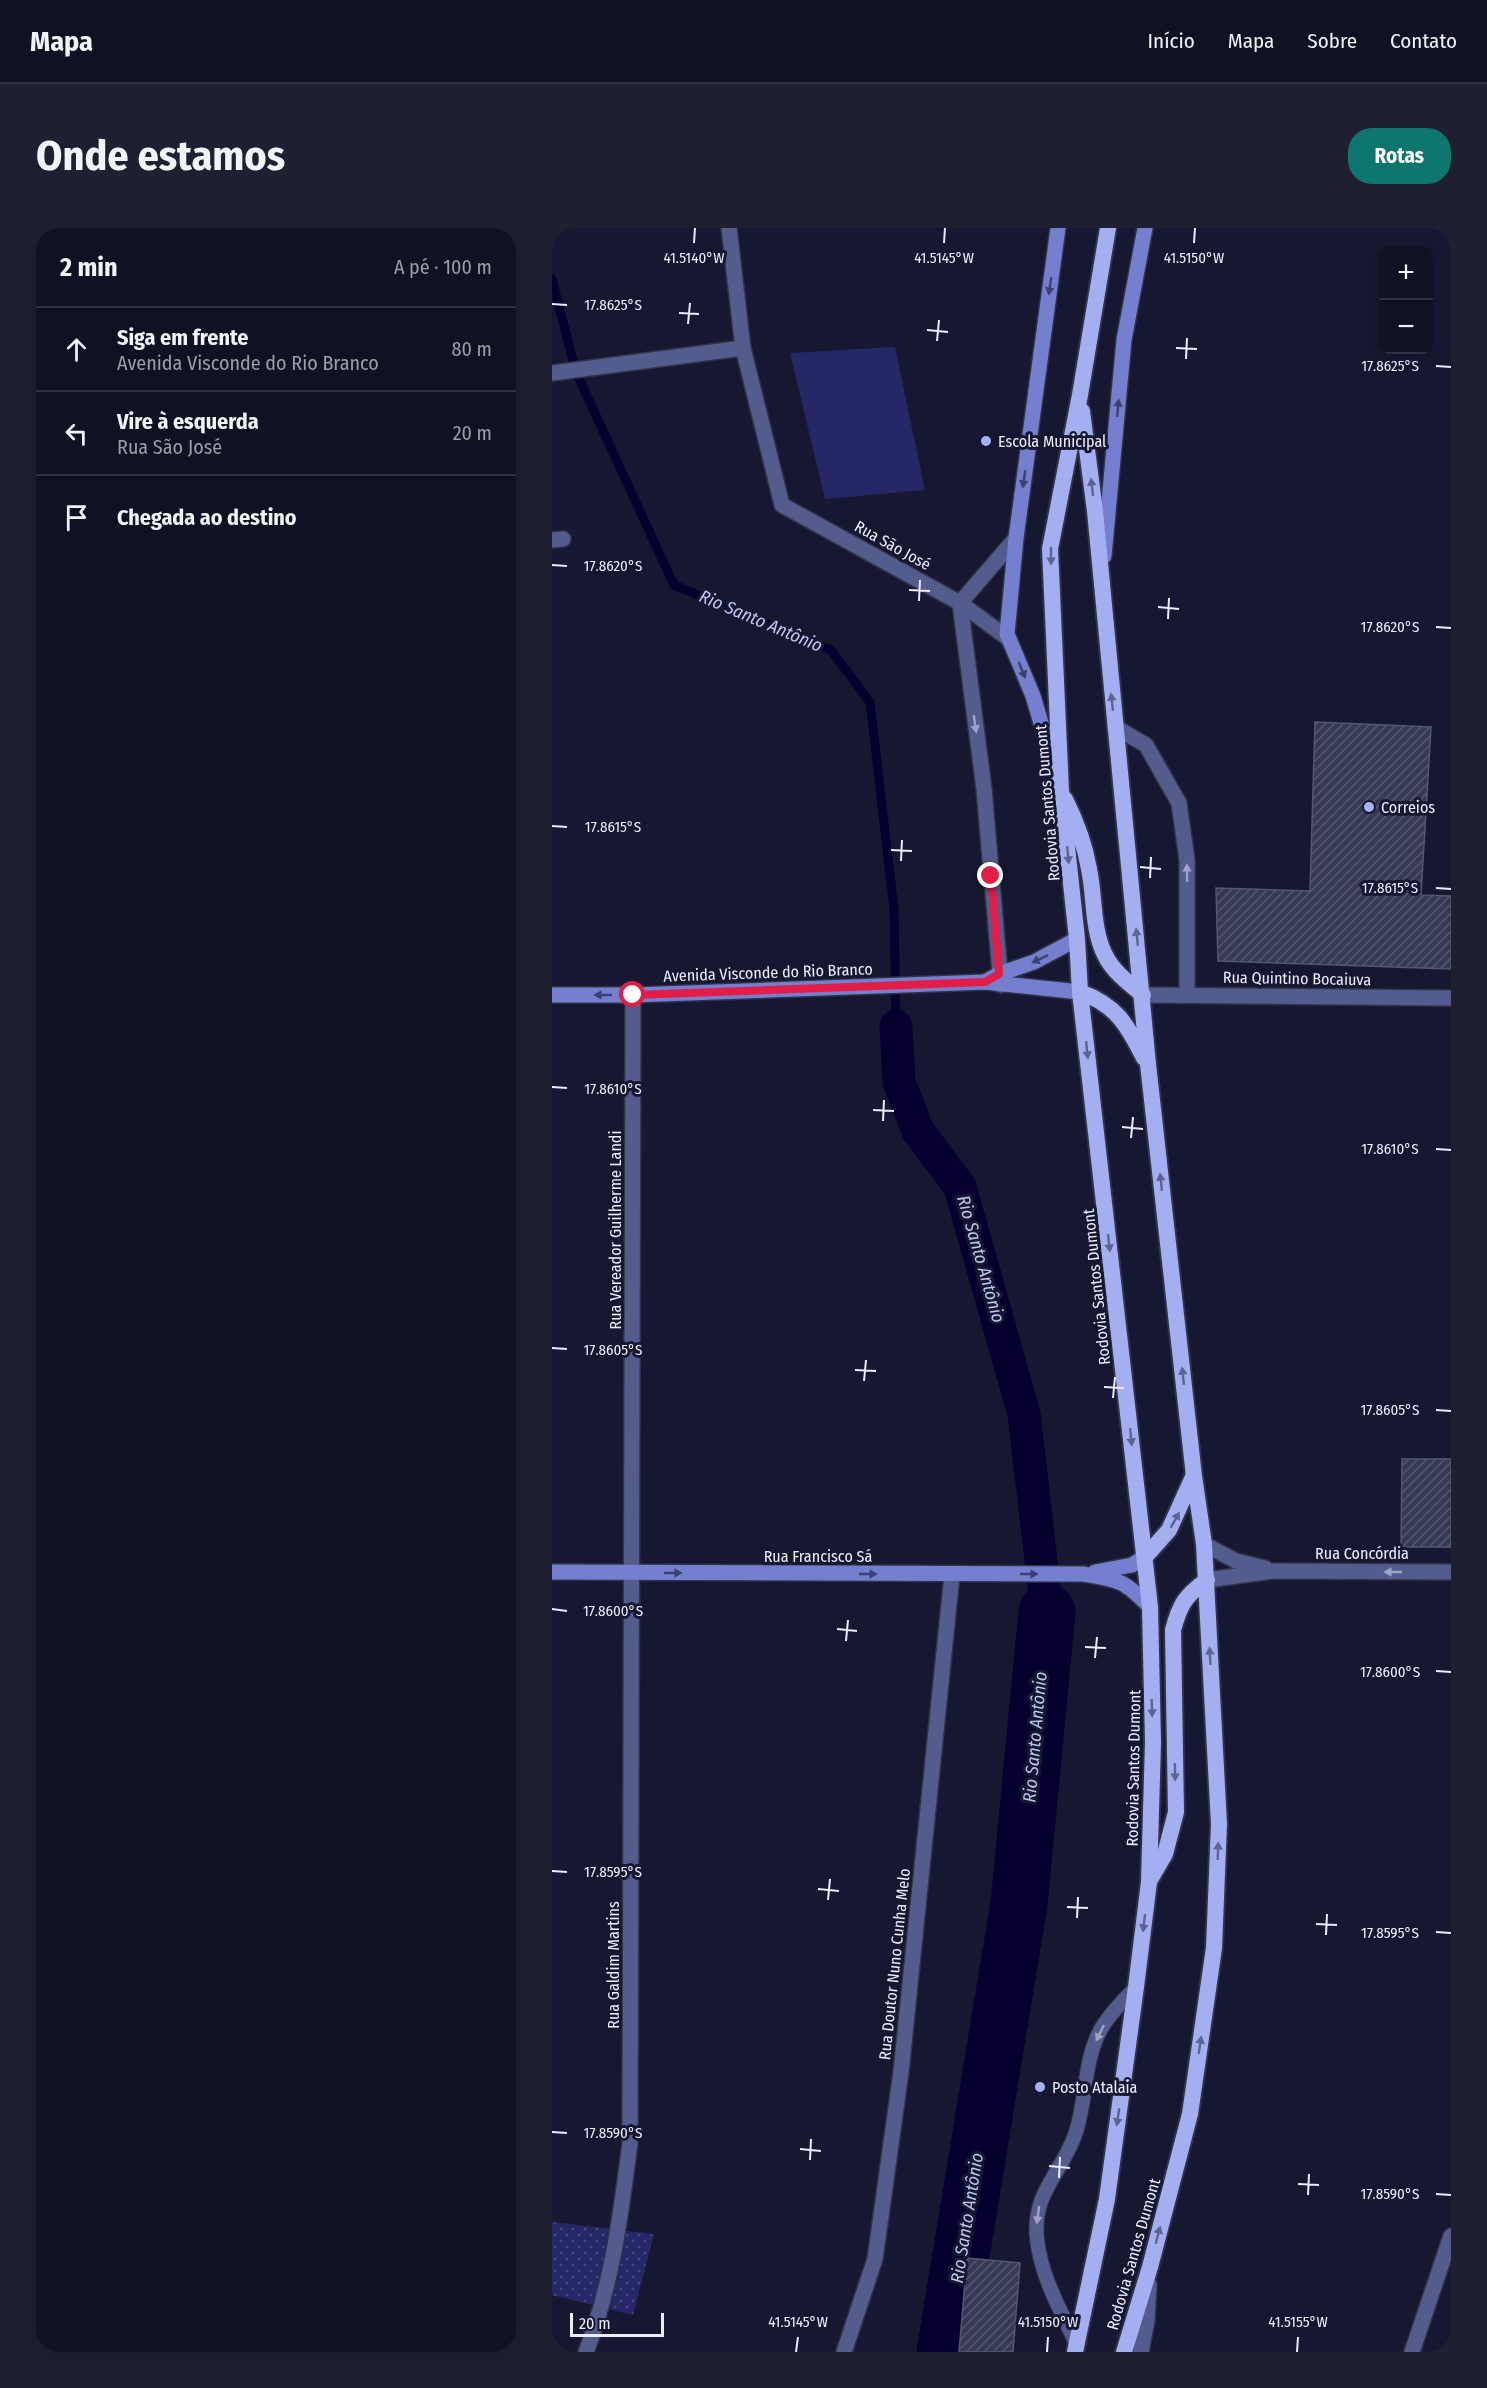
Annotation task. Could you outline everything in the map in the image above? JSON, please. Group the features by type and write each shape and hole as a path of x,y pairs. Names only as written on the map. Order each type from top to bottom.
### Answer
{"highway":[{"name":"Rodovia Santos Dumont","path":"1076,2349 1107,2199 1136,1987 1149,1882 1153,1742 1150,1607 1080,992 1077,939 1061,791 1050,549 1080,395 1108,228"},
{"name":"Rodovia Santos Dumont","path":"1080,395 1095,511 1148,1064 1194,1476 1204,1544 1219,1824 1214,1948 1190,2114 1150,2267 1124,2352"},
{"path":"1061,791 1077,822 1089,868 1098,936 1105,956 1117,972 1143,995"},
{"path":"1080,992 1099,999 1114,1009 1132,1034 1148,1064"},
{"path":"1145,1557 1169,1530 1194,1476"},
{"path":"1149,1882 1165,1854 1176,1812 1173,1630 1178,1610 1186,1595 1207,1580"}],"main road":[{"path":"1058,228 1016,538 1007,634 1033,696 1061,791"},
{"name":"Rodovia Santos Dumont","path":"1101,591 1124,340 1145,228"},
{"path":"1000,979 1077,939"},
{"name":"Avenida Visconde do Rio Branco","path":"552,995 633,995 939,985 1000,979 1080,992"},
{"name":"Rua Francisco Sá","path":"1083,1574 1132,1565 1145,1557"},
{"name":"Rua Francisco Sá","path":"552,1572 1083,1574 1115,1579 1129,1585 1150,1607"}],"street":[{"name":"Rua São José","path":"729,228 743,348 782,505 960,603 1009,639"},
{"path":"552,374 743,348"},
{"path":"1000,979 984,789 960,603 1016,538"},
{"path":"1115,727 1146,745 1179,803 1187,860 1187,995"},
{"name":"Rua Vereador Guilherme Landi","path":"633,995 633,1572"},
{"name":"Rua Quintino Bocaiuva","path":"1143,995 1451,998"},
{"name":"Rua Concórdia","path":"1204,1544 1236,1561 1273,1571"},
{"name":"Rua Concórdia","path":"1207,1580 1273,1571 1451,1572"},
{"name":"Rua Galdim Martins","path":"586,2352 595,2329 618,2235 630,2143 633,1572"},
{"name":"Rua Doutor Nuno Cunha Melo","path":"844,2352 875,2259 902,2060 952,1575"},
{"path":"1412,2352 1451,2236"},
{"path":"1141,2352 1147,2320 1150,2267"}],"lane":[{"path":"1076,2349 1041,2267 1036,2238 1037,2213 1044,2189 1075,2134 1092,2051 1100,2031 1110,2015 1136,1987"}],"shaded area":[{"path":"895,347 925,490 825,499 790,353"},
{"path":"552,2222 654,2234 633,2315 552,2295"}],"building":[{"name":"Correios","path":"1315,722 1431,727 1421,895 1451,896 1451,969 1218,961 1216,888 1310,891"},
{"path":"1402,1459 1451,1459 1451,1547 1401,1547"},
{"path":"967,2258 1020,2263 1013,2352 959,2352"}],"waterway":[{"name":"Rio Santo Antônio","path":"552,279 576,372 674,585 831,650 870,702 894,909 896,1026"},
{"name":"Rio Santo Antônio","path":"896,1026 899,1082 918,1131 960,1187 1024,1414 1047,1612"},
{"name":"Rio Santo Antônio","path":"945,2352 1019,1904 1047,1612"}],"place":[{"name":"Escola Municipal","path":"986,441"},
{"name":"Correios","path":"1369,807"},
{"name":"Posto Atalaia","path":"1040,2087"}],"route":[{"path":"633,995 985,982 999,974 991,876"}]}
